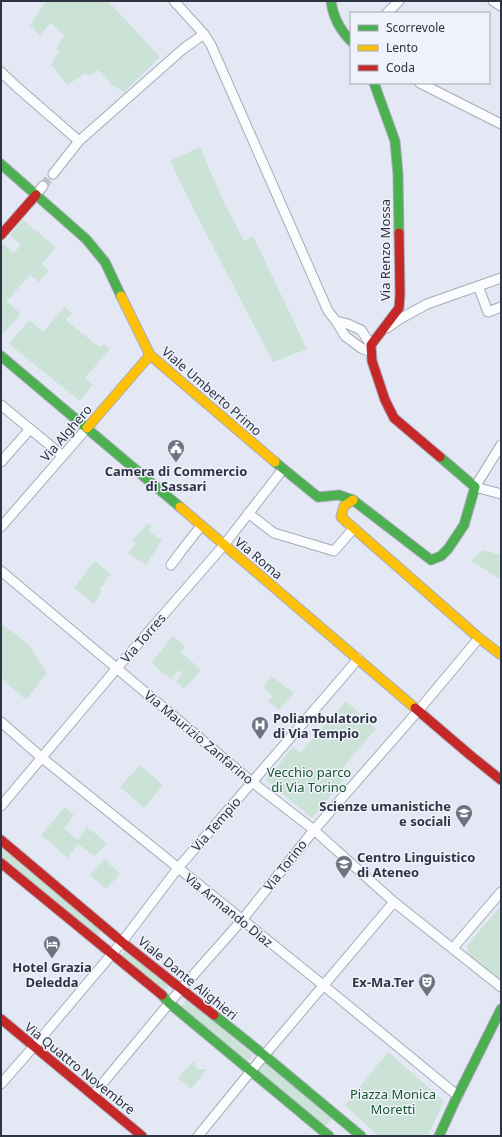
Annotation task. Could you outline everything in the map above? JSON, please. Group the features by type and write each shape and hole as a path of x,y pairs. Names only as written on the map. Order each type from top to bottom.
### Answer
{"main road":[{"path":"331,1 333,13 340,28 344,35 350,40"},
{"name":"Via Renzo Mossa","path":"371,348 399,308 400,295 398,174 395,141 375,85"},
{"name":"Viale Umberto Primo","path":"1,164 86,239 105,262 150,355 283,469 318,497 339,496 353,500"},
{"path":"1,235 36,195"},
{"path":"371,348 372,361 385,400 394,418 475,487 464,524 448,549 440,556 432,560 353,500 345,503 342,509 341,517 479,638 501,655"},
{"name":"Via Alghero","path":"87,428 150,355"},
{"name":"Via Roma","path":"1,356 501,780"},
{"name":"Viale Dante Alighieri","path":"1,840 122,942 264,1055 361,1136"},
{"path":"1,863 327,1134 338,1117"},
{"path":"439,1136 501,1009"},
{"name":"Via Quattro Novembre","path":"1,1019 142,1136"}],"street":[{"path":"174,1 204,34 210,45 328,311 345,336 361,348 371,348 361,330 348,324 336,321"},
{"path":"388,12 399,1"},
{"path":"493,1 501,6"},
{"path":"53,174 79,141 183,49 204,34"},
{"path":"1,72 79,141"},
{"path":"422,84 501,124"},
{"path":"36,195 43,186"},
{"path":"382,332 400,319 427,304 501,278"},
{"path":"478,286 488,312 501,307"},
{"path":"1,405 63,456"},
{"name":"Via Alghero","path":"1,527 87,428"},
{"path":"1,462 30,429"},
{"path":"501,445 475,487 501,494"},
{"name":"Via Torres","path":"1,806 117,668 224,545 283,469"},
{"path":"248,514 274,533 334,551 354,528"},
{"path":"171,565 201,526"},
{"name":"Via Maurizio Zanfarino","path":"1,571 252,782 314,830 394,902 501,987"},
{"name":"Via Torino","path":"93,1095 169,1003 242,920 314,830 479,638"},
{"name":"Via Tempio","path":"1,1084 122,942 178,868 358,658"},
{"name":"Via Armando Diaz","path":"1,722 41,757 458,1096"},
{"path":"453,948 501,892"},
{"path":"198,1136 264,1055 394,902"}],"green space":[{"path":"46,1 108,1 160,57 124,92 111,84 98,70 88,76 86,73 67,85 51,65 59,50 56,49 64,35 51,23 40,35 30,25"},
{"path":"200,147 222,198 244,241 253,236 307,349 273,362 170,161"},
{"path":"23,220 56,247 42,264 49,271 39,282 30,275 7,301 21,314 1,336 1,245 3,244 14,253 21,245 10,235"},
{"path":"64,307 72,313 66,320 99,347 104,344 110,349 85,378 93,385 80,401 9,344 29,320 43,332"},
{"path":"148,523 152,526 148,531 162,540 146,565 128,553 136,543 132,540"},
{"path":"484,550 501,556 500,579 471,561 475,556"},
{"path":"95,561 111,574 104,581 105,583 100,589 102,591 94,604 74,588"},
{"path":"1,623 29,645 47,673 26,700 1,678"},
{"path":"173,636 185,646 181,652 201,670 184,689 176,682 182,674 178,670 171,679 151,663"},
{"path":"271,676 294,693 279,710 268,701 273,696 263,687"},
{"name":"Vecchio parco di Via Torino","path":"346,701 376,729 337,774 344,780 312,818 266,780 293,747 300,753"},
{"path":"140,765 163,785 144,808 120,787"},
{"path":"65,807 74,815 64,828 78,840 87,827 107,843 94,856 78,844 68,858 41,835"},
{"path":"1,845 101,930 94,938 1,858"},
{"path":"104,859 120,874 106,889 90,875"},
{"path":"501,906 501,978 495,977 472,958 467,951 468,944"},
{"path":"127,949 169,985 163,993 120,957"},
{"path":"187,999 253,1055 246,1064 179,1009"},
{"name":"Piazza Monica Moretti","path":"388,1052 444,1101 428,1136 378,1136 345,1105"},
{"path":"195,1060 196,1069 207,1069 191,1089 178,1078"},
{"path":"265,1062 332,1119 323,1129 256,1071"}],"tunnel":[{"path":"43,186 53,174"}],"traffic: fast":[{"path":"331,1 337,22 350,40"},
{"path":"374,84 395,141 398,174 399,233"},
{"path":"1,164 86,239 105,262 121,296"},
{"path":"1,356 180,507"},
{"path":"275,462 318,497 339,495 353,500 431,560 441,556 448,549 464,525 475,487 440,457"},
{"path":"162,995 169,1003 329,1136"},
{"path":"439,1136 501,1009"},
{"path":"214,1015 361,1136"}],"traffic: slow":[{"path":"121,296 150,355 275,462"},
{"path":"87,428 150,355"},
{"path":"353,500 344,506 341,517 479,638 501,655"},
{"path":"180,507 415,708"}],"traffic: jam":[{"path":"1,235 36,195"},
{"path":"399,233 399,308 371,345 372,361 385,400 394,418 440,457"},
{"path":"415,708 501,780"},
{"path":"1,840 122,942 214,1015"},
{"path":"1,863 162,995"},
{"path":"1,1019 142,1136"}],"place":[{"name":"Camera di Commercio di Sassari","path":"176,463"},
{"name":"Poliambulatorio di Via Tempio","path":"260,740"},
{"name":"Scienze umanistiche e sociali","path":"464,828"},
{"name":"Centro Linguistico di Ateneo","path":"344,879"},
{"name":"Hotel Grazia Deledda","path":"52,959"},
{"name":"Ex-Ma.Ter","path":"427,997"}]}
